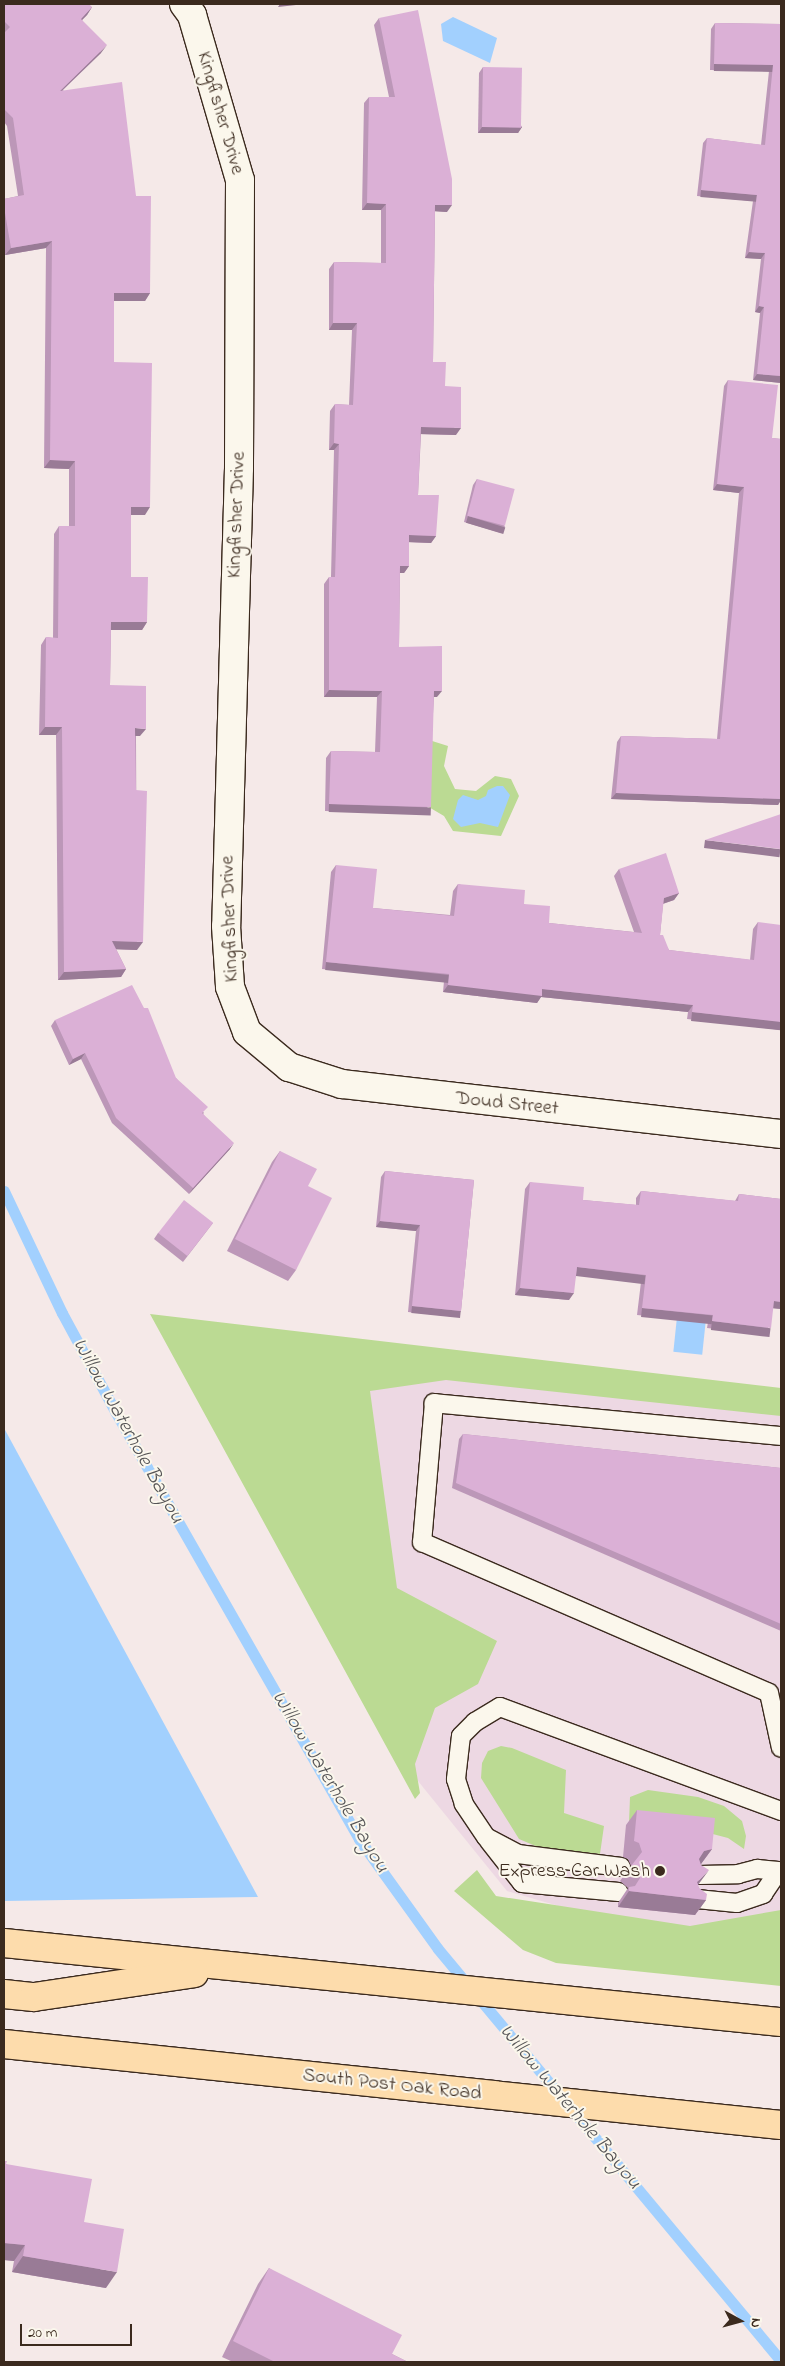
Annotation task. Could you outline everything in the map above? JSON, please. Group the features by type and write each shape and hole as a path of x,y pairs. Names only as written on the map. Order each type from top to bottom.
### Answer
{"highway":[{"path":"4,1943 232,1968 341,1976 781,2022"},
{"path":"4,1994 34,1997 232,1968"},
{"name":"South Post Oak Road","path":"4,2044 781,2125"}],"street":[{"name":"Kingfisher Drive","path":"184,4 192,16 240,180 239,468 226,926 230,987 247,1032"},
{"name":"Doud Street","path":"247,1032 289,1068 342,1084 781,1134"}],"lane":[{"path":"781,1436 434,1403 422,1542 775,1696 781,1748"},
{"path":"619,1892 522,1883 464,1804 456,1779 456,1760 461,1736 475,1722 500,1707 781,1812"},
{"path":"486,1836 518,1854 621,1867"},
{"path":"697,1899 737,1903 763,1894 779,1872 757,1869 738,1874 699,1875"}],"shaded area":[{"path":"344,1342 781,1393 781,1971 507,1891 401,1760"}],"green space":[{"path":"429,740 448,746 444,766 455,789 476,791 495,776 511,779 519,796 501,836 453,831 444,816 427,806"},
{"path":"150,1314 781,1388 781,1416 446,1380 370,1391 397,1588 497,1641 478,1684 435,1708 415,1764 420,1793 415,1799"},
{"path":"501,1746 512,1748 566,1770 564,1813 604,1826 600,1854 538,1847 519,1839 481,1778 482,1763 488,1751"},
{"path":"648,1790 698,1797 724,1806 742,1821 746,1836 744,1849 728,1838 705,1832 629,1823 630,1797"},
{"path":"477,1870 496,1896 690,1926 781,1910 781,1986 556,1963 523,1950 454,1891"}],"water":[{"path":"453,17 497,38 490,63 443,41 441,24"},
{"path":"497,786 503,786 510,795 498,827 480,823 461,827 453,819 458,800 463,795 478,800 486,796 488,790"},
{"path":"679,1298 708,1301 702,1355 673,1352"},
{"path":"4,1428 258,1897 4,1901"}],"building":[{"path":"4,4 89,4 92,7 81,19 107,45 60,91 122,82 136,196 151,196 150,293 114,293 114,362 152,363 150,507 131,507 131,577 148,577 147,622 111,622 110,685 146,686 146,729 135,728 136,790 147,791 143,942 112,941 126,969 64,972 62,727 45,727 46,637 58,638 59,526 75,526 75,461 50,460 52,241 11,248 4,207 4,199 24,195 13,118 4,109 4,33 10,27 4,21"},
{"path":"418,10 452,179 452,205 435,205 433,362 446,362 445,386 461,387 461,428 421,427 418,495 439,495 436,536 409,535 409,566 400,566 399,647 442,646 442,691 434,691 431,807 329,804 331,751 380,752 382,691 329,690 329,577 335,577 339,444 334,443 335,404 353,405 357,323 333,323 334,262 386,263 386,204 367,203 369,97 395,97 379,18"},
{"path":"715,23 781,24 781,376 757,374 764,307 759,306 765,253 749,252 757,195 701,190 707,138 765,145 773,65 714,64"},
{"path":"483,67 522,68 521,128 482,127"},
{"path":"728,380 778,385 772,438 781,439 781,799 616,793 621,736 720,739 744,487 717,484"},
{"path":"477,479 515,489 505,526 467,516"},
{"path":"781,814 780,849 705,840"},
{"path":"666,853 679,893 664,898 660,935 663,935 669,950 754,960 758,922 781,925 781,1022 692,1012 693,1005 542,989 542,996 448,985 449,974 326,962 336,865 377,869 373,908 454,916 458,884 525,890 524,904 550,906 549,923 642,933 619,869"},
{"path":"132,985 144,1008 148,1008 176,1078 208,1107 202,1113 234,1143 193,1188 116,1118 85,1053 73,1059 55,1020"},
{"path":"280,1151 317,1169 308,1186 332,1198 296,1270 235,1239"},
{"path":"385,1171 474,1180 461,1311 412,1306 420,1225 380,1221"},
{"path":"530,1182 584,1187 583,1200 639,1205 641,1191 738,1201 739,1194 781,1199 781,1302 774,1301 771,1328 712,1321 713,1315 642,1308 646,1275 577,1267 574,1293 520,1288"},
{"path":"184,1200 213,1223 187,1256 158,1233"},
{"path":"463,1434 781,1468 781,1624 456,1483"},
{"name":"Express Car Wash","path":"637,1810 715,1818 712,1849 704,1851 699,1859 701,1865 709,1870 697,1882 699,1888 707,1894 706,1900 629,1891 629,1887 635,1886 640,1878 639,1872 631,1866 642,1852 639,1843 634,1841"},
{"path":"4,2161 7,2161 6,2164 92,2179 84,2222 124,2229 117,2272 23,2256 25,2245 4,2243"},
{"path":"269,2268 402,2335 392,2354 408,2362 275,2362 233,2341"}],"waterway":[{"name":"Willow Waterhole Bayou","path":"4,1191 62,1313 115,1411 359,1839 438,1949 781,2361"}],"place":[{"name":"Express Car Wash","path":"660,1871"}]}
